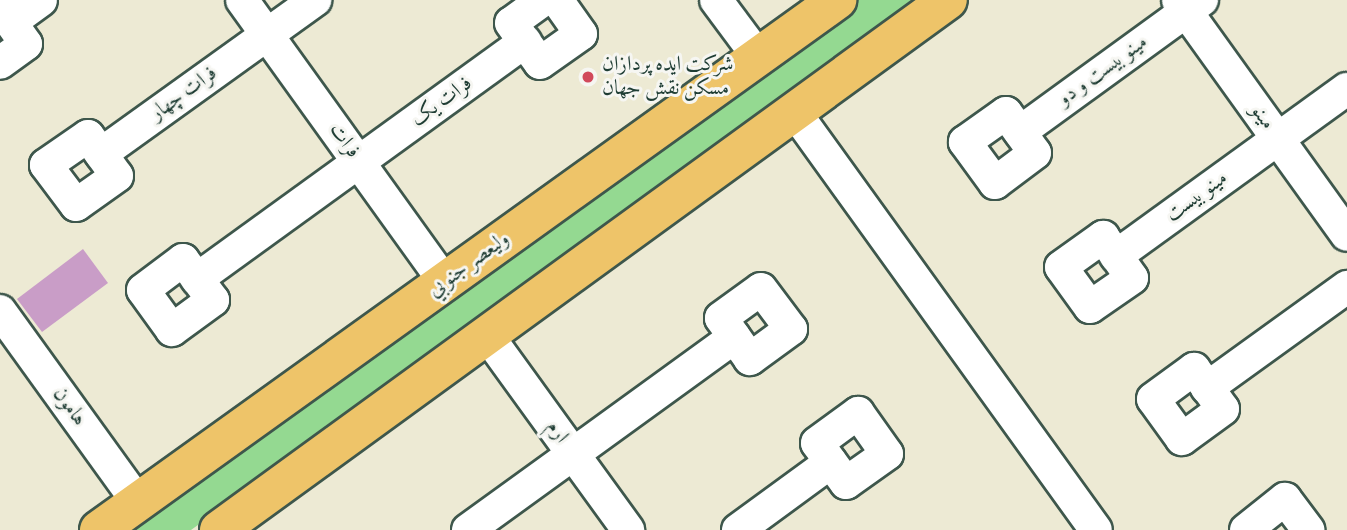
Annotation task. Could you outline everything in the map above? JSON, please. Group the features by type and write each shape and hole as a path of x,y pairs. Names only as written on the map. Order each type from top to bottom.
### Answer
{"main road":[{"name":"وليعصر جنوبي","path":"99,530 837,0"},
{"path":"219,530 948,0"}],"street":[{"path":"0,63 26,44 5,15 41,0"},
{"name":"فرات","path":"242,0 445,282"},
{"name":"فرات چهار","path":"101,154 314,0"},
{"path":"543,0 511,23 540,63 581,34 557,0"},
{"path":"716,0 759,58"},
{"name":"مینو بیست و دو","path":"1020,132 1188,4"},
{"name":"مینو","path":"1188,4 1278,139 1347,234"},
{"name":"فرات یک","path":"197,279 525,42"},
{"name":"مینو بیست","path":"1116,256 1347,89"},
{"path":"794,111 1096,530"},
{"path":"1207,388 1347,287"},
{"name":"هامون","path":"0,312 138,502"},
{"name":"ارم","path":"487,335 628,530"},
{"path":"468,530 734,337"},
{"path":"738,530 831,462"},
{"path":"1246,530 1286,499 1308,530"}],"green space":[{"path":"856,0 929,0 191,530 119,530"}],"building":[{"path":"83,249 108,283 42,332 17,299"}],"place":[{"name":"شرکت ایده پردازان مسکن نقش جهان","path":"588,77"}]}
